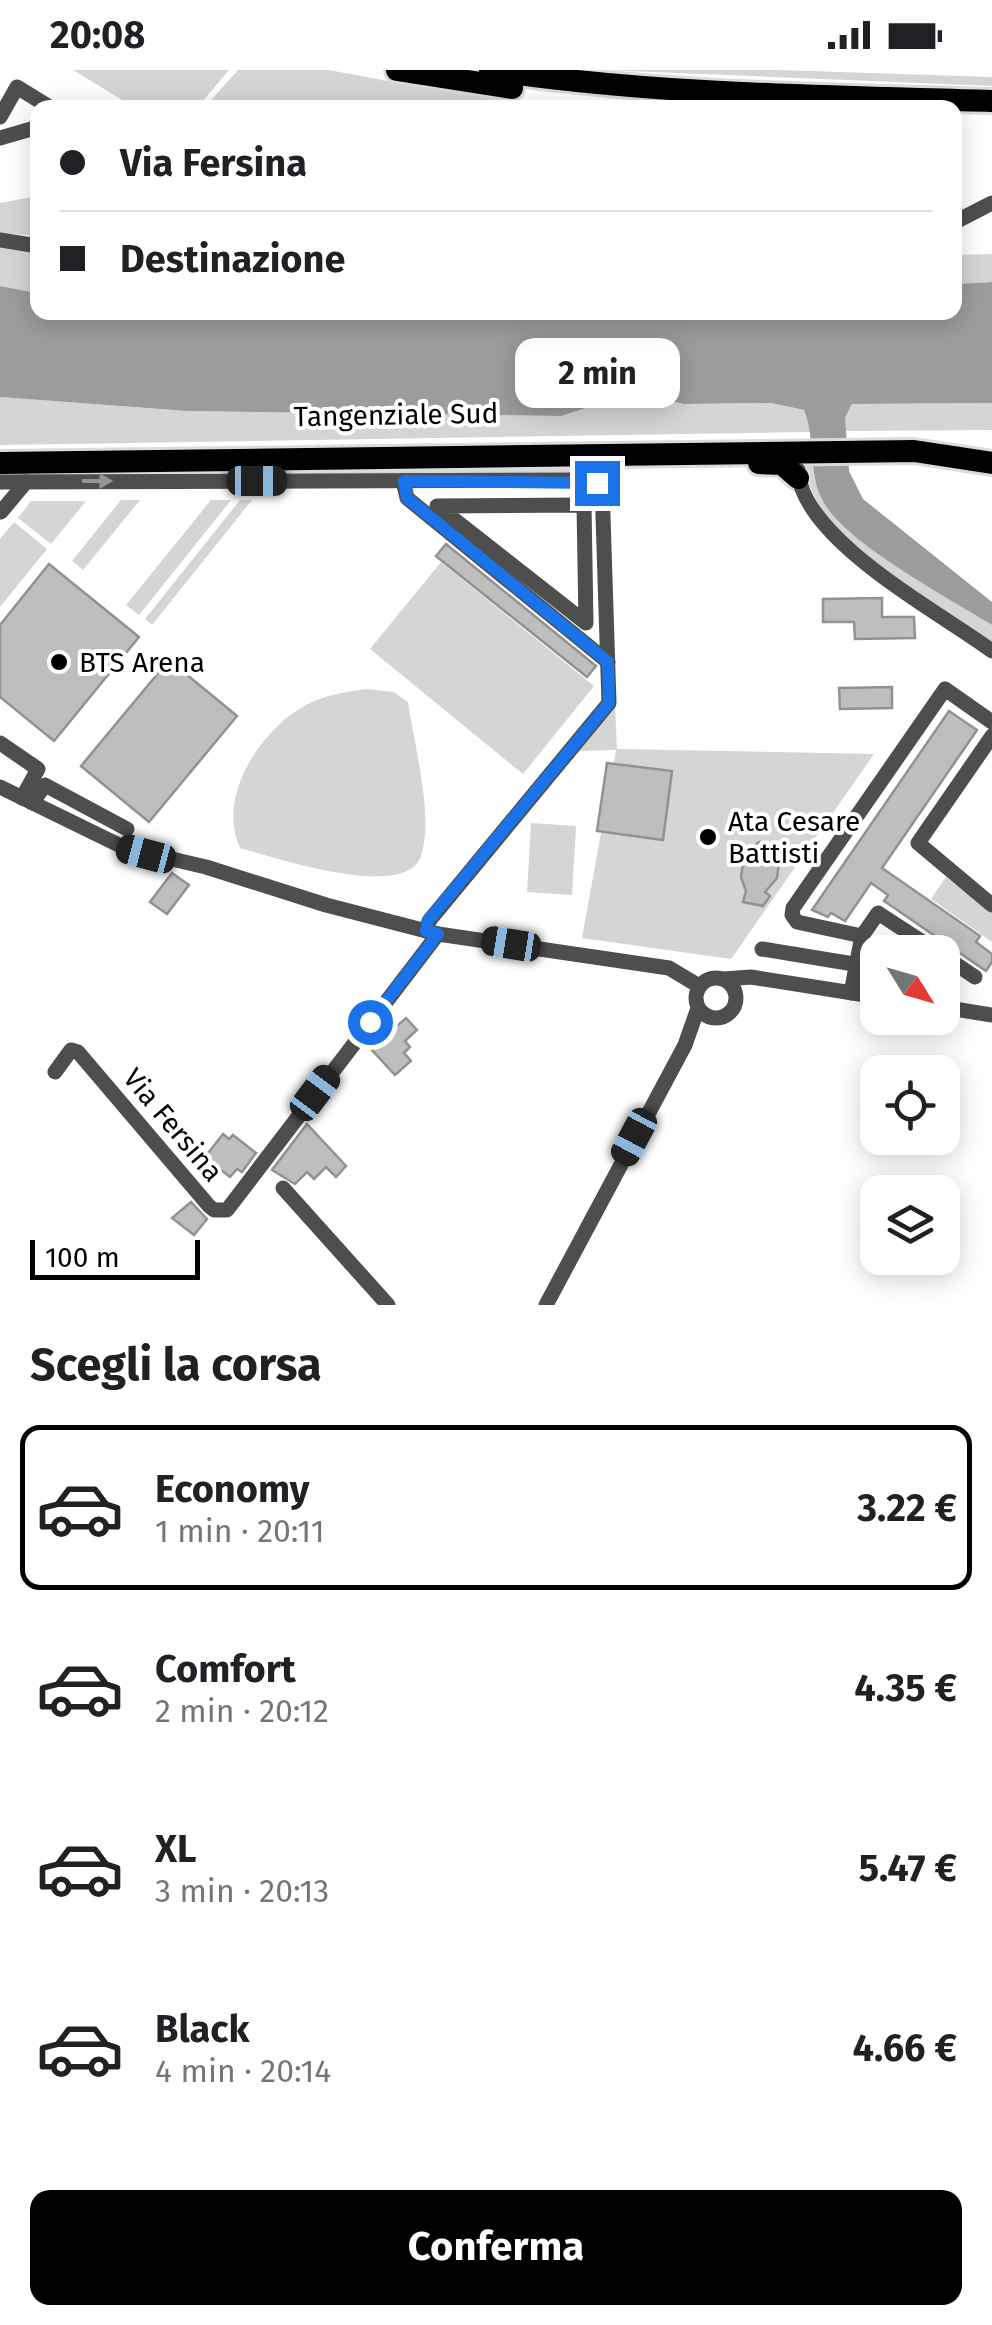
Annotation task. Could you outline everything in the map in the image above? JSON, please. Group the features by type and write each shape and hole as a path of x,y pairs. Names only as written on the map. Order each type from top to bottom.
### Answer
{"highway":[{"path":"396,70 541,92 657,100"},
{"path":"490,70 624,85 767,94 992,100"},
{"path":"962,114 992,116"},
{"path":"913,446 992,454"},
{"path":"913,446 992,463"},
{"name":"Tangenziale Sud","path":"0,463 913,446"},
{"name":"Tangenziale Sud","path":"0,450 800,447"},
{"path":"642,454 661,463 775,463 798,478"}],"street":[{"path":"0,117 17,87 38,100"},
{"path":"0,138 30,129"},
{"path":"962,218 992,203"},
{"path":"0,240 30,245"},
{"path":"800,447 798,478 815,512 848,550 992,652"},
{"path":"0,482 593,480 602,485 609,703 428,921 432,932"},
{"path":"404,481 407,498 608,662"},
{"path":"0,513 26,482"},
{"path":"584,505 585,578 586,623 436,506 584,505"},
{"path":"585,578 605,577"},
{"path":"860,936 797,922 793,908 945,690 992,722"},
{"path":"992,736 918,843 992,905"},
{"path":"0,743 38,769 27,801"},
{"path":"27,801 44,784 126,829"},
{"path":"0,787 125,848 206,867 326,905 432,932 669,968 699,986"},
{"path":"863,935 878,913 911,935"},
{"name":"Via Fersina","path":"55,1072 71,1050 78,1052 209,1206 226,1210 432,932"},
{"path":"851,994 860,946"},
{"path":"762,949 860,966"},
{"path":"960,967 975,977"},
{"path":"546,1305 685,1045 698,1008 699,986 710,978 752,977 860,995"},
{"path":"724,979 734,988 736,1001"},
{"path":"685,1045 730,1013 753,984 767,980"},
{"path":"698,1008 706,1016 718,1018"},
{"path":"960,1008 989,1010"},
{"path":"283,1188 388,1305"}],"shaded area":[{"path":"73,70 229,70 204,100 122,100"},
{"path":"238,70 329,70 436,90 518,100 211,100"},
{"path":"603,70 779,70 992,77 992,86"},
{"path":"30,197 30,235 0,233 0,203"},
{"path":"0,243 30,248 30,292 0,286"},
{"path":"992,254 992,282 962,284 962,255"},
{"path":"992,282 992,403 852,404 845,418 849,471 863,499 992,602 992,625 875,552 835,517 818,490 804,410 771,403 684,404 633,393 561,416 187,411 0,397 0,286 30,292 30,320 962,320 962,284"},
{"path":"633,393 684,404 771,403 804,410 812,432 0,445 0,397 187,411 561,416"},
{"path":"992,403 992,430 845,431 845,418 852,404"},
{"path":"802,458 811,459 815,481 877,553 992,625 992,648 906,590 850,544 811,489"},
{"path":"639,460 631,469 619,470 611,476 0,476 0,469"},
{"path":"121,500 140,500 83,570 72,561"},
{"path":"211,500 231,500 139,615 126,605"},
{"path":"240,500 252,500 152,625 145,619"},
{"path":"31,501 86,501 51,544 18,518"},
{"path":"14,522 47,549 0,607 0,539"},
{"path":"441,562 594,686 523,774 370,649"},
{"path":"366,689 394,692 408,702 424,801 421,856 410,869 366,876 308,867 240,848 234,808 238,787 259,747 273,730 306,705 328,696"},
{"name":"Ata Cesare Battisti","path":"615,706 617,749 874,754 731,959 582,938 616,750 577,751"},
{"path":"531,823 576,826 572,895 527,892"},
{"path":"946,877 992,912 992,942 931,899"}],"building":[{"path":"446,544 596,666 587,677 436,556"},
{"name":"BTS Arena","path":"49,564 139,637 54,741 0,697 0,625"},
{"path":"882,598 882,617 914,617 915,638 855,639 854,622 823,622 823,599"},
{"path":"169,660 237,716 149,822 81,766"},
{"path":"892,687 892,708 840,709 839,688"},
{"path":"949,711 977,730 882,868 980,936 976,942 992,954 986,971 960,953 960,935 934,935 884,901 888,895 871,883 845,921 831,913 828,917 812,910"},
{"path":"607,763 672,771 663,840 597,831"},
{"path":"759,842 767,848 771,846 779,862 777,878 765,892 770,896 763,906 743,902 746,891 741,877 744,854"},
{"path":"172,873 189,885 167,914 150,902"},
{"path":"406,1018 417,1030 405,1041 410,1047 404,1053 411,1061 395,1075 371,1049"},
{"path":"307,1124 346,1166 336,1177 326,1167 314,1179 307,1172 295,1184 272,1170"},
{"path":"223,1134 229,1139 233,1135 256,1153 242,1172 237,1169 230,1177 205,1157"},
{"path":"191,1202 207,1219 194,1235 172,1218"}],"place":[{"name":"BTS Arena","path":"59,662"},
{"name":"Ata Cesare Battisti","path":"708,837"}],"route":[{"path":"370,1022 438,934 426,931 428,921 609,703 608,662 407,498 404,481 597,483"}]}
